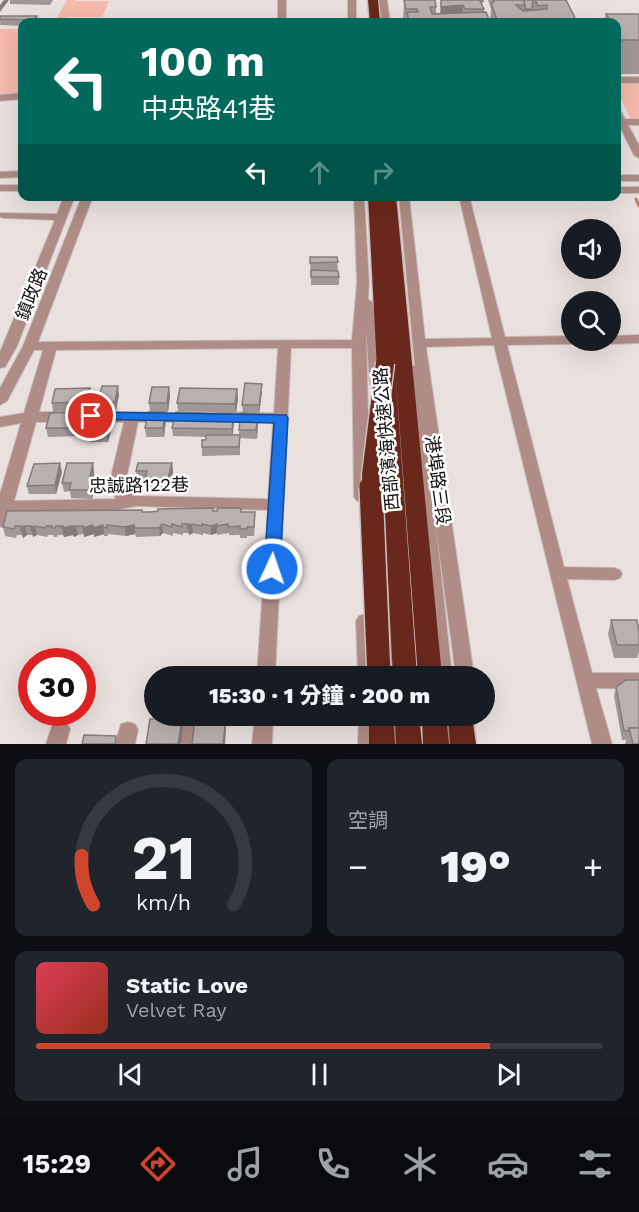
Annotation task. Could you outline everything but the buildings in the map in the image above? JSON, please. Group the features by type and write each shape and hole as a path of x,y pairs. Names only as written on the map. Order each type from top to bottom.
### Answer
{"highway":[{"path":"362,0 364,18"},
{"path":"373,0 375,18"},
{"name":"西部濱海快速公路","path":"375,201 404,666"},
{"name":"西部濱海快速公路","path":"389,201 435,666"},
{"path":"379,666 371,475 385,363"},
{"path":"381,726 382,744"},
{"path":"408,726 409,744"},
{"path":"435,726 436,744"},
{"path":"461,726 463,744"}],"street":[{"path":"282,0 282,18"},
{"path":"352,0 352,18"},
{"path":"383,0 385,18"},
{"path":"621,80 639,80"},
{"path":"0,100 18,97"},
{"path":"0,100 18,102"},
{"path":"621,125 639,122"},
{"path":"621,125 639,127"},
{"path":"621,127 639,155"},
{"path":"0,175 18,174"},
{"path":"621,178 639,178"},
{"path":"0,188 18,188"},
{"path":"621,190 639,190"},
{"name":"鎮政路","path":"0,364 5,346 67,201"},
{"name":"鎮政路","path":"0,401 30,346 86,201"},
{"path":"359,201 363,283 358,344 367,666"},
{"name":"港埠路三段","path":"405,201 418,343 464,666"},
{"path":"465,201 557,573 602,744"},
{"path":"4,215 62,217"},
{"path":"363,283 375,345 391,666"},
{"name":"港埠路三段","path":"414,283 411,345 436,666"},
{"path":"621,340 639,339"},
{"path":"418,343 561,340"},
{"path":"267,666 285,344"},
{"path":"30,346 358,344"},
{"path":"2,514 51,346"},
{"path":"132,416 117,485 120,495 137,501"},
{"path":"0,422 29,417 281,418"},
{"name":"忠誠路122巷","path":"2,514 137,501 275,505"},
{"path":"557,573 614,574"},
{"path":"585,680 639,681"},
{"path":"262,744 263,726"},
{"path":"368,726 369,744"},
{"path":"394,726 395,744"},
{"path":"448,726 449,744"},
{"path":"471,726 474,744"}],"shaded area":[{"path":"67,0 75,0 68,15 75,1 109,1 102,17 57,18"},
{"path":"0,29 18,29 18,94 0,95"},
{"path":"621,83 639,83 639,119 631,119 621,99"}],"waterway":[{"path":"636,199 639,206"}],"route":[{"path":"91,416 281,418 272,569"}]}
